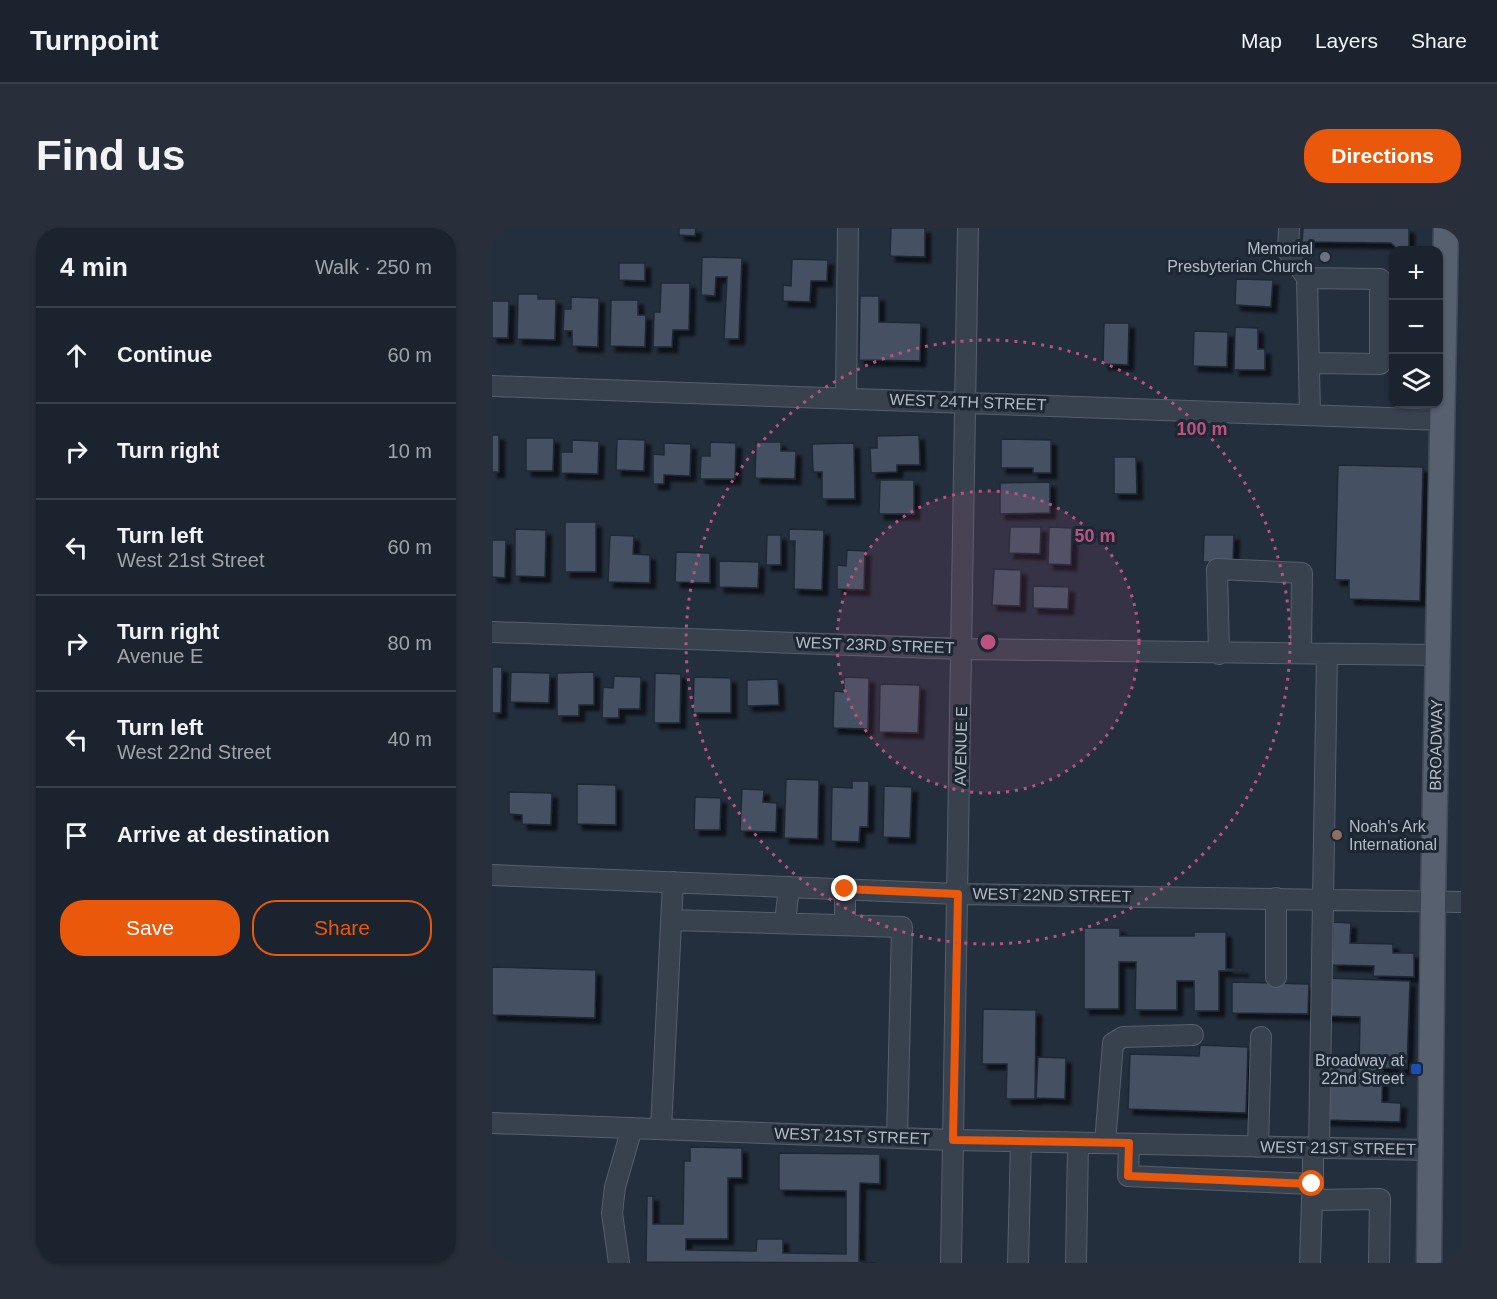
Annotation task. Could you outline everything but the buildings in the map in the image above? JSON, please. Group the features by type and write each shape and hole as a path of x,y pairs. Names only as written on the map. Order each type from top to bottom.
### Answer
{"main road":[{"name":"BROADWAY","path":"1429,1263 1433,901 1446,228"}],"street":[{"path":"846,398 848,228"},
{"name":"AVENUE E","path":"951,1263 967,402 968,228"},
{"path":"1289,228 1288,251 1307,278 1310,415"},
{"path":"1307,278 1380,279 1380,364 1310,363"},
{"name":"WEST 24TH STREET","path":"492,386 1443,420"},
{"path":"1219,654 1217,569 1302,573 1301,653"},
{"name":"WEST 23RD STREET","path":"492,632 962,649 1438,655"},
{"path":"1310,1263 1316,1148 1327,654"},
{"name":"WEST 22ND STREET","path":"492,875 958,894 1461,902"},
{"path":"661,1130 673,882"},
{"path":"785,922 789,887"},
{"path":"845,889 845,924"},
{"path":"1276,898 1276,977"},
{"path":"670,920 902,927 897,1138"},
{"path":"1105,1143 1113,1042 1123,1037 1193,1035"},
{"path":"1258,1146 1261,1037"},
{"name":"WEST 21ST STREET","path":"492,1124 953,1140 1429,1150"},
{"path":"619,1263 612,1213 615,1187 632,1128"},
{"path":"1018,1263 1021,1141"},
{"path":"1076,1263 1078,1143"},
{"path":"1129,1143 1128,1176 1380,1199 1379,1263"}],"place":[{"name":"Memorial Presbyterian Church","path":"1325,257"},
{"name":"Noah's Ark International","path":"1337,835"},
{"name":"Broadway at 22nd Street","path":"1416,1069"}],"route":[{"path":"845,889 958,894 953,1140 1129,1143 1128,1176 1312,1184"}]}
